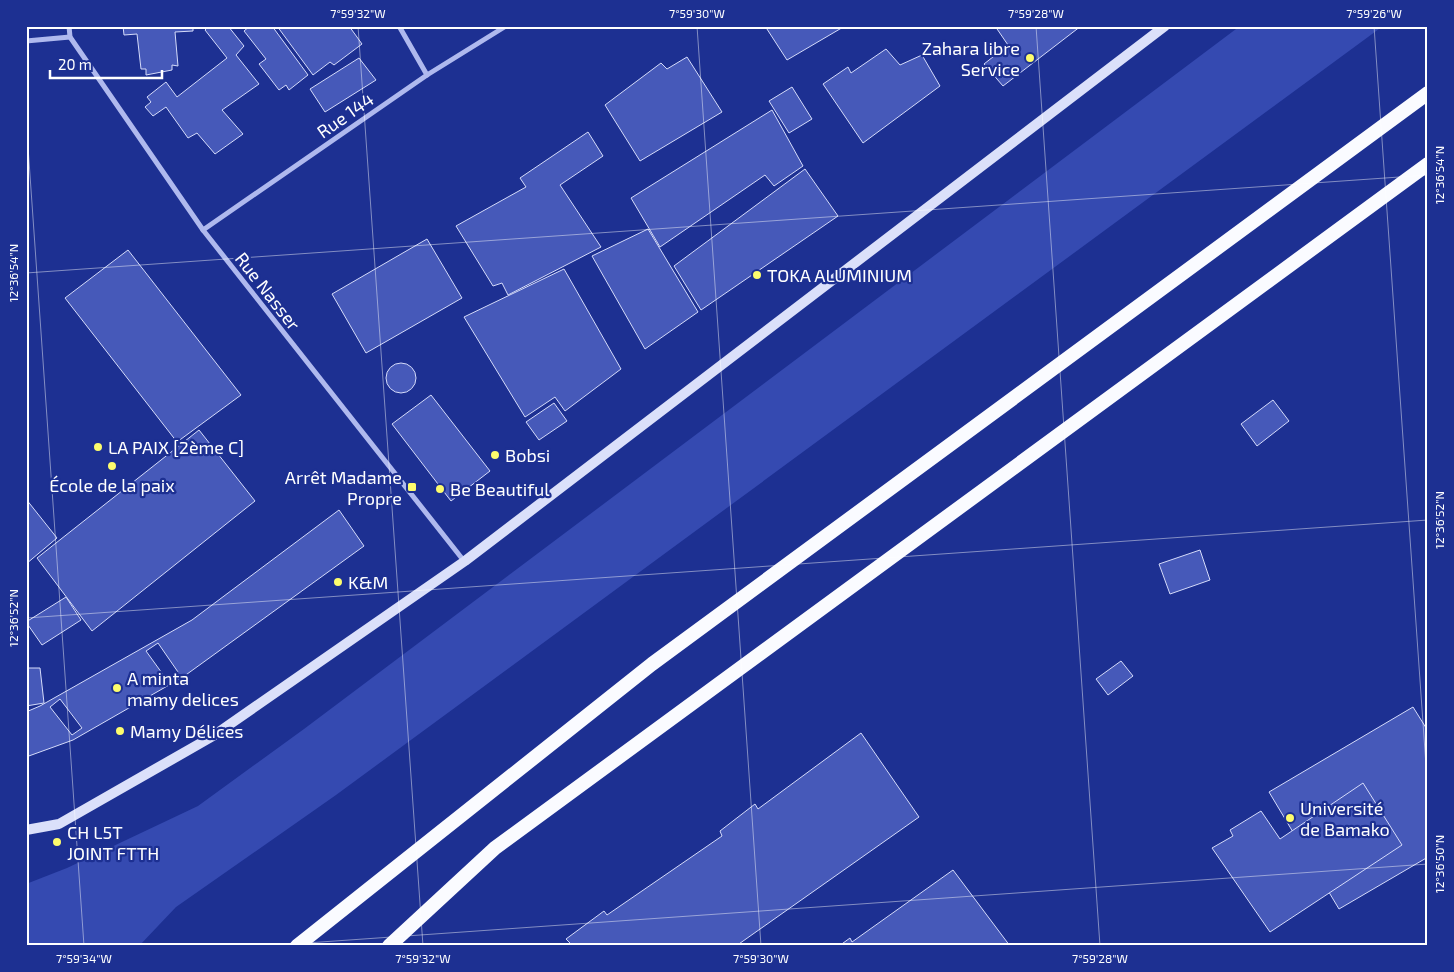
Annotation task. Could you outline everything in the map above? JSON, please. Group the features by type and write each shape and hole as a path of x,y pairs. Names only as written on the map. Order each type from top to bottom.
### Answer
{"highway":[{"path":"298,946 652,664 1428,93"},
{"path":"389,946 495,848 1428,164"}],"main road":[{"path":"26,830 59,824 213,736 465,561 1165,26"}],"street":[{"name":"Rue Nasser","path":"69,26 70,37 203,230 465,561"},
{"path":"399,26 427,75"},
{"name":"Rue 144","path":"203,230 427,75 506,26"},
{"path":"26,40 70,37"}],"shaded area":[{"path":"1240,26 1383,26 336,795 176,907 139,946 26,946 26,884 67,868 198,806 304,729"}],"building":[{"path":"123,26 193,26 193,31 175,32 178,66 172,65 172,70 146,75 146,69 141,69 137,34 124,35"},
{"path":"209,26 228,26 244,46 236,55 259,84 222,110 243,134 215,154 197,133 188,138 166,107 153,116 145,107 151,102 147,97 166,82 177,97 227,58 205,30"},
{"path":"250,26 272,26 308,75 289,90 286,85 279,90 259,64 266,59 244,31"},
{"path":"277,26 349,26 362,44 334,65 330,62 313,75"},
{"path":"765,26 845,26 787,60"},
{"path":"995,26 1081,26 1003,86 984,64 1008,45"},
{"path":"886,49 900,65 922,55 940,86 863,143 823,84 848,67 851,73"},
{"path":"687,57 722,112 640,161 605,105 661,63 667,69"},
{"path":"359,58 376,80 325,112 310,89"},
{"path":"792,87 812,119 789,133 769,101"},
{"path":"772,110 803,166 774,186 765,175 660,247 631,198"},
{"path":"588,132 603,156 560,185 601,247 508,295 502,283 493,286 456,226 526,187 520,178"},
{"path":"805,169 838,216 701,310 674,266"},
{"path":"648,229 698,312 645,349 592,256"},
{"path":"427,239 462,298 366,353 332,294"},
{"path":"128,250 241,395 177,442 65,298"},
{"path":"564,269 621,369 565,411 555,397 525,417 464,317"},
{"path":"401,363 411,368 416,378 411,388 401,393 391,388 386,378 391,368"},
{"path":"431,395 490,471 451,501 392,424"},
{"path":"1273,400 1289,421 1257,446 1241,424"},
{"path":"554,403 567,421 539,440 526,422"},
{"path":"199,430 255,501 92,631 37,558"},
{"path":"26,499 57,538 26,564"},
{"path":"339,510 364,546 183,677 73,740 26,757 26,712 40,706 192,620","holes":["158,643 178,672 167,680 146,651","60,699 82,728 72,735 50,707"]},
{"path":"1200,550 1210,580 1170,594 1159,564"},
{"path":"66,597 81,620 42,645 26,622"},
{"path":"1121,661 1133,676 1108,695 1096,679"},
{"path":"26,668 40,668 44,703 26,706"},
{"path":"1413,707 1428,731 1428,857 1339,909 1269,792"},
{"path":"861,733 919,817 736,946 566,946 570,943 566,939 604,911 607,915 722,836 720,831 755,804 758,809"},
{"path":"1363,783 1402,845 1270,932 1212,848 1233,836 1230,830 1261,811 1280,839"},
{"path":"953,870 1010,946 839,946 850,938 852,942"}],"place":[{"name":"Zahara libre Service","path":"1030,58"},
{"name":"TOKA ALUMINIUM","path":"757,275"},
{"name":"LA PAIX [2ème C]","path":"98,447"},
{"name":"Bobsi","path":"495,455"},
{"name":"École de la paix","path":"112,466"},
{"name":"Arrêt Madame Propre","path":"412,487"},
{"name":"Be Beautiful","path":"440,489"},
{"name":"K&M","path":"338,582"},
{"name":"A minta mamy delices","path":"117,688"},
{"name":"Mamy Délices","path":"120,731"},
{"name":"Université de Bamako","path":"1290,818"},
{"name":"CH L5T JOINT FTTH","path":"57,842"}]}
